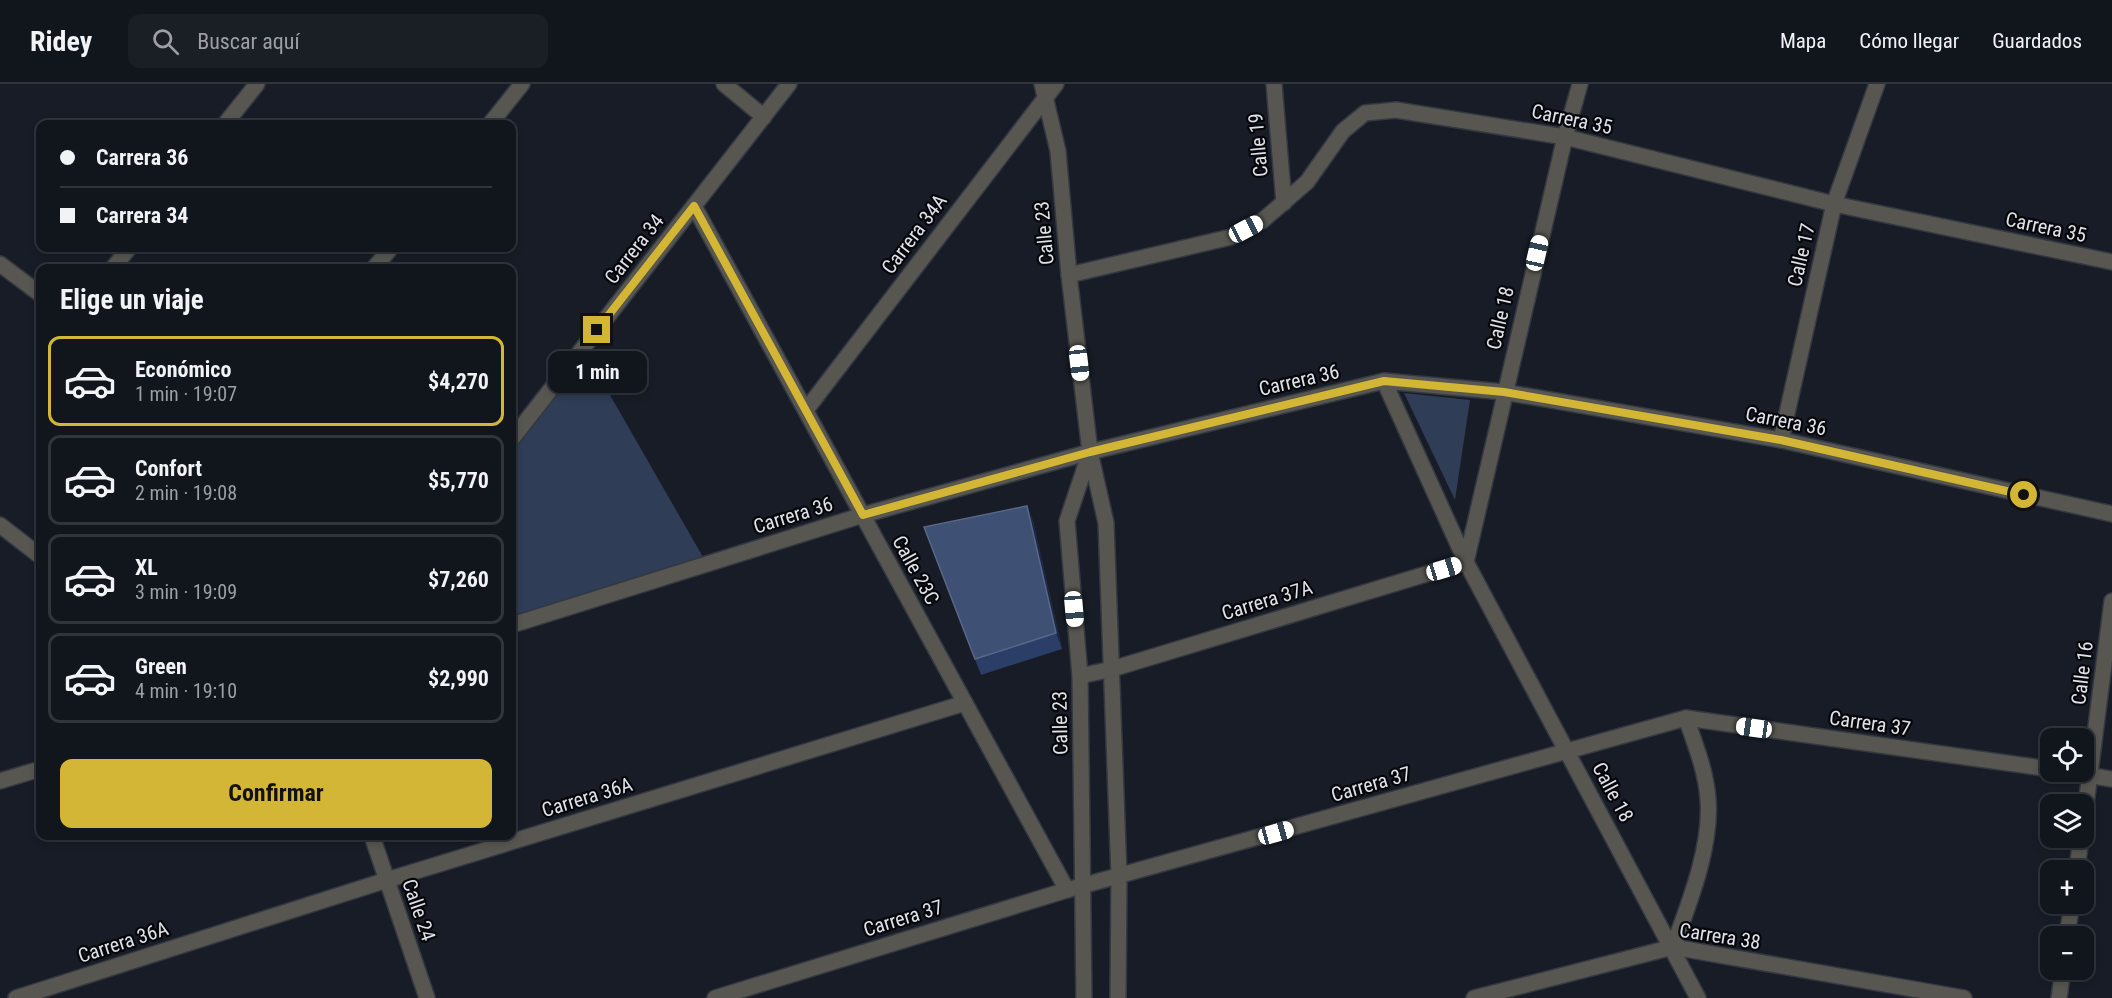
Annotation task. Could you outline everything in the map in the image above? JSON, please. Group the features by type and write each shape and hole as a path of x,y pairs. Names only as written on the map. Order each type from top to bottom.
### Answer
{"street":[{"path":"228,120 257,84"},
{"path":"493,120 522,84"},
{"path":"724,84 764,117"},
{"name":"Carrera 34","path":"516,434 789,84"},
{"name":"Calle 19","path":"1274,84 1284,203"},
{"name":"Calle 18","path":"1466,562 1504,392 1565,137 1580,84"},
{"name":"Calle 17","path":"1781,440 1834,204 1877,84"},
{"name":"Calle 23","path":"1048,88 1058,151 1069,275 1090,452 1106,523 1119,876 1118,998"},
{"name":"Carrera 34A","path":"806,410 1048,88"},
{"name":"Carrera 35","path":"1069,275 1231,237 1262,221 1307,182 1343,130 1365,113 1396,110 1565,137 1834,204 2112,262"},
{"name":"Calle 23C","path":"694,206 1067,890"},
{"path":"115,264 126,252"},
{"path":"378,264 388,252"},
{"path":"0,264 36,291"},
{"name":"Calle 18","path":"1384,381 1466,562 1673,947 1698,998"},
{"name":"Carrera 36","path":"516,624 863,515 1090,452 1384,381 1504,392 1781,440 2112,514"},
{"name":"Calle 23","path":"1084,998 1080,676 1067,521 1090,452"},
{"path":"0,525 36,553"},
{"name":"Carrera 37A","path":"1080,676 1112,669 1466,562"},
{"name":"Calle 16","path":"2094,743 2112,601"},
{"name":"Carrera 36A","path":"16,998 387,880 965,703"},
{"path":"1673,947 1693,893 1707,827 1706,789 1701,761 1686,718"},
{"name":"Carrera 37","path":"715,998 1067,890 1686,718 2040,768"},
{"path":"0,781 36,770"},
{"path":"2094,776 2112,779"},
{"name":"Calle 24","path":"373,840 428,998"},
{"name":"Carrera 38","path":"1474,998 1673,947 1964,998"},
{"path":"2059,998 2061,980"}],"shaded area":[{"path":"583,348 707,564 516,624 516,434"},
{"path":"1404,393 1470,400 1455,500"}],"building":[{"path":"1027,506 1056,633 975,659 924,527"}],"route":[{"path":"597,330 694,206 863,515 1090,452 1384,381 1504,392 1781,440 2024,495"}]}
